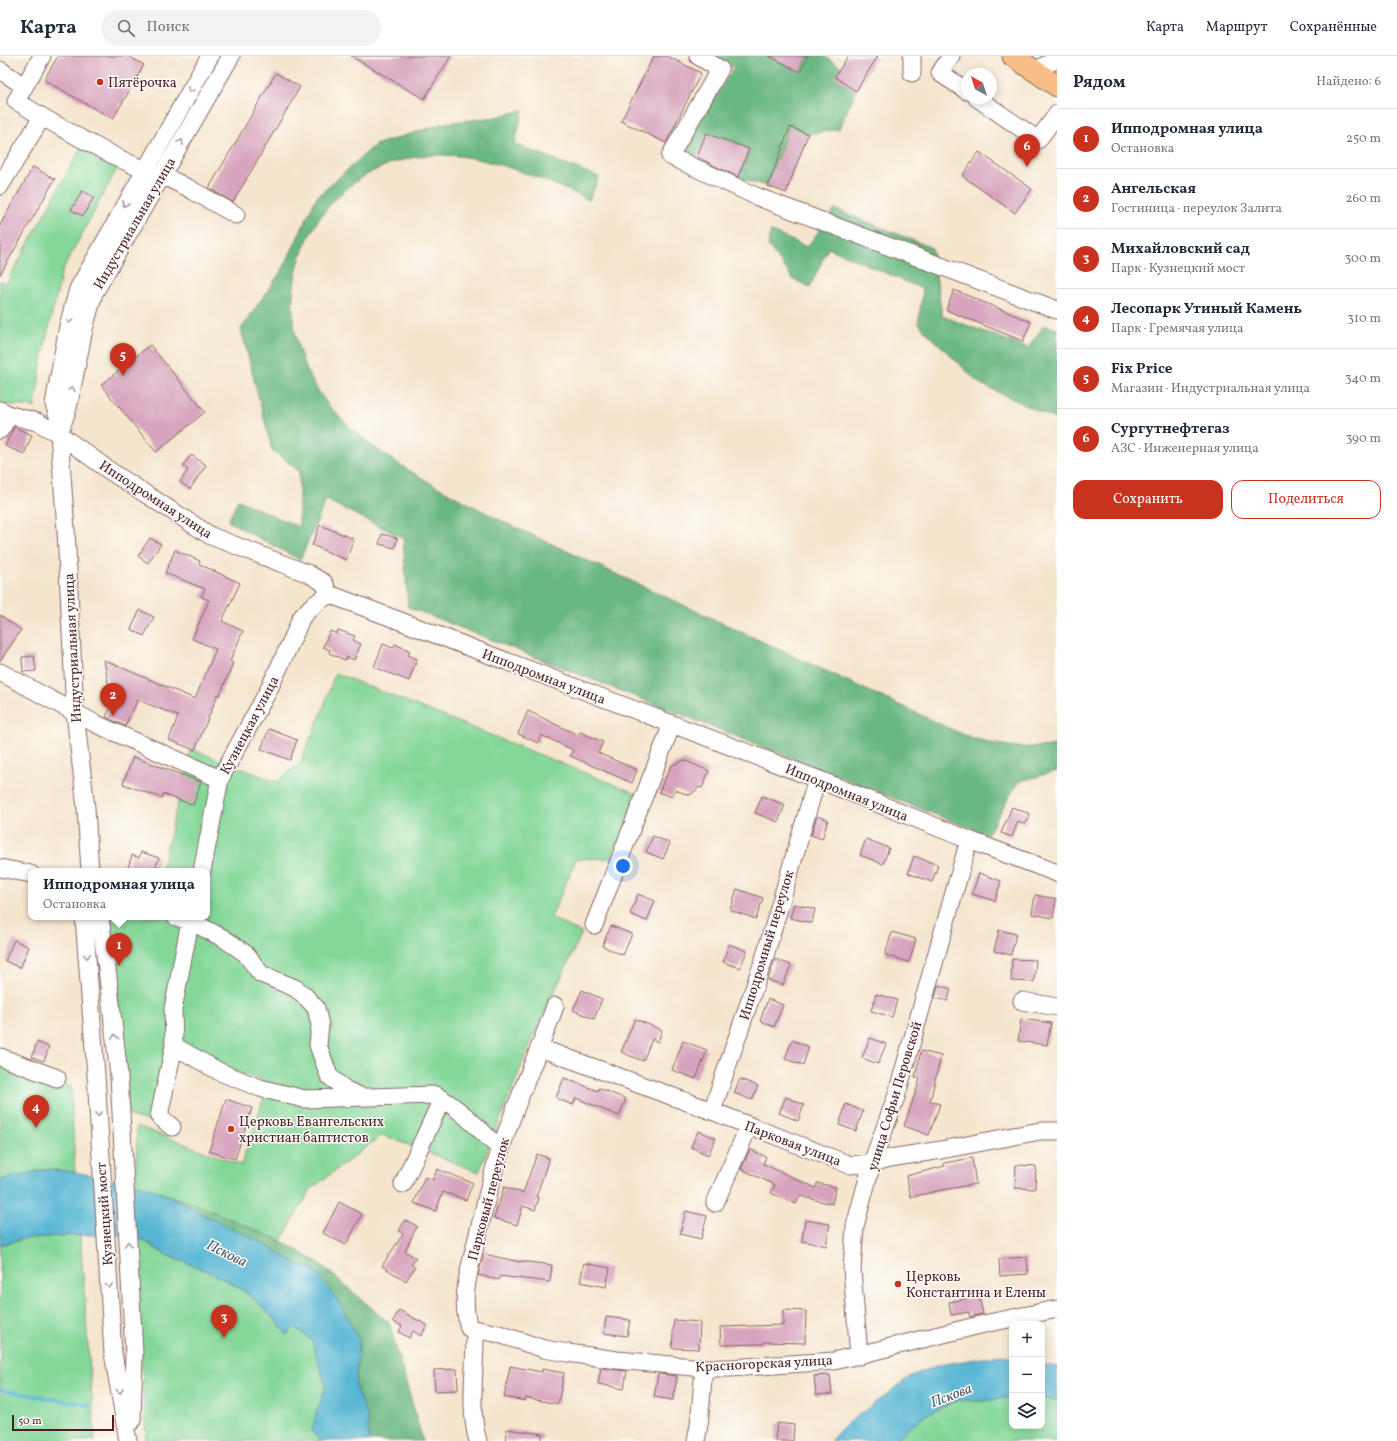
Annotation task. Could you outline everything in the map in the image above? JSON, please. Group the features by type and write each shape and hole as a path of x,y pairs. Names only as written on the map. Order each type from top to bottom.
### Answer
{"main road":[{"path":"1013,56 1057,86"}],"street":[{"path":"42,56 16,101 118,159 144,170"},
{"name":"Индустриальная улица","path":"90,868 86,808 75,713 60,430 54,404 68,326 78,288 210,56"},
{"name":"Индустриальная улица","path":"60,430 68,408 84,329 94,292 231,56"},
{"path":"698,56 720,69 670,156 758,197 1057,310"},
{"path":"912,56 912,73"},
{"path":"951,56 940,73 961,87"},
{"path":"1034,71 1057,59"},
{"path":"0,70 24,86"},
{"path":"986,104 1038,140 1057,114"},
{"path":"0,186 42,117"},
{"path":"162,176 188,188 236,215"},
{"path":"0,430 5,412"},
{"name":"Ипподромная улица","path":"5,412 60,430 110,471 211,536 309,574 324,583 328,594 817,778 969,840 1057,873"},
{"name":"Кузнецкая улица","path":"203,868 220,779 268,691 301,618 328,594"},
{"path":"0,672 75,713 220,779"},
{"path":"594,925 672,724"},
{"name":"Ипподромный переулок","path":"712,1111 764,959 817,778"},
{"name":"улица Софьи Перовской","path":"859,1356 852,1269 855,1226 872,1163 896,1097 969,840"},
{"path":"0,868 28,873"},
{"name":"Кузнецкий мост","path":"84,920 96,1075 113,1353 128,1441"},
{"name":"Кузнецкий мост","path":"100,920 119,1076 134,1353 131,1441"},
{"path":"172,1127 159,1116 174,1046 173,1009 186,920"},
{"path":"190,920 223,938 245,953 261,974 295,988 304,995 316,1008 320,1025 318,1045 330,1076 346,1090 363,1098"},
{"path":"1022,1001 1057,1007"},
{"name":"Парковый переулок","path":"478,1441 473,1398 476,1352 472,1329 465,1309 468,1274 484,1205 500,1148 555,1006"},
{"path":"174,1046 220,1072 260,1088 304,1099 435,1095 472,1123 500,1148"},
{"name":"Парковая улица","path":"540,1048 712,1111 850,1165 872,1163 890,1158 942,1150 1040,1131 1057,1131"},
{"path":"0,1057 57,1078"},
{"path":"403,1184 442,1099"},
{"path":"715,1203 749,1126"},
{"name":"Красногорская улица","path":"472,1329 499,1334 544,1349 618,1360 704,1368 834,1361 984,1324 1057,1308"},
{"path":"696,1441 699,1425 704,1368"}],"green space":[{"path":"714,56 769,56 800,72 808,56 823,56 841,67 835,77 856,91 839,129 808,134 789,128 767,186 738,178 749,149 706,134 695,162 679,155 734,67"},
{"path":"523,110 515,144 599,177 589,200 554,184 514,169 473,158 454,156 436,155 393,163 357,181 328,207 307,240 295,277 293,317 301,357 321,395 338,415 380,452 430,483 504,522 964,735 988,742 1010,746 1033,747 1057,745 1057,771 1018,782 987,835 408,607 403,538 326,500 300,560 228,521 238,500 299,527 299,471 272,450 241,329 284,267 316,198 375,145 445,123 496,117"},
{"path":"83,144 118,167 62,271 42,358 35,407 3,404 0,402 0,281 6,284"},
{"path":"835,209 932,248 942,316 1028,348 1044,325 1057,329 1057,420 979,383 918,324 923,289 828,248 810,287 793,279 768,245 770,231 807,247"},
{"path":"335,673 638,794 611,858 576,859 551,918 582,933 533,1037 479,1172 382,1135 311,1189 281,1241 154,1190 136,1186 137,1126 241,1165 269,1083 165,1048 152,1122 129,1116 108,920 210,920 210,868 162,868 191,749 277,782 300,763 323,709"},
{"path":"0,1061 71,1087 75,1172 46,1169 0,1180"},
{"path":"170,1196 198,1205 281,1241 319,1263 389,1323 423,1441 369,1441 368,1419 355,1386 359,1340 330,1292 313,1268 297,1264 261,1242 202,1214"},
{"path":"80,1235 95,1441 0,1441 0,1245 27,1238"},
{"path":"135,1235 169,1256 206,1270 241,1289 269,1314 287,1335 294,1327 312,1341 326,1387 317,1411 312,1431 320,1441 146,1441"},
{"path":"1009,1397 1009,1429 1045,1429 1045,1399 1057,1401 1057,1441 893,1441 927,1414 958,1400 982,1401"}],"water":[{"name":"Пскова","path":"46,1169 75,1172 144,1186 170,1196 202,1214 261,1242 297,1264 313,1268 341,1305 359,1340 355,1386 368,1419 369,1441 320,1441 312,1431 317,1411 326,1387 312,1341 294,1327 287,1335 276,1320 251,1296 233,1284 205,1270 169,1256 135,1235 80,1235 27,1238 0,1245 0,1180"},
{"name":"Пскова","path":"1001,1355 1009,1356 1009,1397 982,1401 958,1400 927,1414 893,1441 830,1441 844,1426 911,1376 938,1365"},
{"path":"1045,1365 1057,1367 1057,1401 1045,1399"}],"building":[{"path":"58,56 128,56 144,65 113,119 44,80"},
{"path":"351,56 451,56 424,99"},
{"path":"654,56 667,56 701,73 666,143 621,121"},
{"path":"769,56 808,56 800,72"},
{"path":"848,56 878,56 856,91 835,77"},
{"path":"276,73 300,87 233,202 209,188"},
{"path":"790,127 808,134 786,193 768,186"},
{"path":"706,133 749,149 738,177 697,157"},
{"path":"979,152 1032,189 1015,213 962,176"},
{"path":"33,167 55,179 0,275 0,225"},
{"path":"82,191 94,197 83,216 71,210"},
{"path":"954,290 1031,322 1023,341 946,310"},
{"path":"150,345 205,412 156,452 101,385"},
{"path":"14,427 32,435 24,454 5,446"},
{"path":"191,455 206,465 190,489 180,482 188,470 183,466"},
{"path":"320,525 354,539 346,560 312,545"},
{"path":"382,534 397,538 395,548 379,544"},
{"path":"150,538 161,544 148,563 138,556"},
{"path":"175,550 200,561 199,564 240,583 222,621 243,631 230,661 233,663 220,695 218,694 195,750 169,740 178,716 138,700 125,726 106,717 112,705 104,660 195,699 216,649 192,639 209,600 201,597 205,589 165,573"},
{"path":"140,610 154,617 144,636 131,629"},
{"path":"0,615 21,630 0,661"},
{"path":"338,630 355,636 353,640 361,644 354,660 347,657 345,660 329,653 330,650 323,647 330,631 337,634"},
{"path":"383,644 393,648 395,644 410,651 408,655 417,659 409,681 374,667"},
{"path":"34,656 36,671 23,672 22,657"},
{"path":"528,711 578,735 580,732 603,742 598,753 637,770 632,783 570,756 573,750 541,735 538,743 518,734"},
{"path":"269,729 297,740 290,760 261,749"},
{"path":"133,757 201,782 193,805 163,794 162,798 123,784"},
{"path":"684,760 709,771 702,788 699,787 689,795 675,790 672,797 659,792 671,766"},
{"path":"762,796 785,805 778,822 755,813"},
{"path":"1012,807 1030,814 1025,824 1018,821 1012,837 1001,833"},
{"path":"817,816 828,820 822,839 811,835"},
{"path":"653,836 670,843 663,859 646,852"},
{"path":"866,839 889,848 883,864 860,855"},
{"path":"141,852 159,858 155,868 128,868 132,855 139,858"},
{"path":"914,856 938,865 932,882 908,873"},
{"path":"979,873 1001,881 995,901 972,894"},
{"path":"737,889 763,898 756,919 730,910"},
{"path":"638,894 655,901 647,921 630,914"},
{"path":"1035,895 1056,899 1053,918 1032,914"},
{"path":"794,904 815,909 812,923 790,918"},
{"path":"611,926 632,934 623,955 602,946"},
{"path":"999,930 1016,934 1011,955 994,951"},
{"path":"892,932 916,939 909,962 885,955"},
{"path":"14,940 29,947 20,968 5,961"},
{"path":"729,944 747,951 740,968 723,962"},
{"path":"775,959 791,965 783,985 768,980"},
{"path":"1012,959 1036,960 1034,982 1011,981"},
{"path":"938,985 951,989 948,1001 935,998"},
{"path":"582,990 602,999 594,1019 573,1010"},
{"path":"876,994 897,1000 892,1017 871,1011"},
{"path":"768,999 783,1005 774,1027 760,1021"},
{"path":"635,1019 662,1030 658,1042 652,1039 643,1061 621,1052"},
{"path":"1021,1019 1051,1023 1047,1045 1018,1041"},
{"path":"870,1038 886,1044 878,1064 862,1058"},
{"path":"792,1040 809,1047 803,1065 785,1059"},
{"path":"683,1041 707,1050 696,1079 672,1070"},
{"path":"37,1042 49,1047 44,1061 32,1057"},
{"path":"921,1051 941,1056 930,1101 940,1104 929,1135 904,1126 920,1079 915,1077"},
{"path":"564,1078 598,1091 599,1088 626,1099 619,1116 576,1098 573,1105 556,1098"},
{"path":"740,1079 758,1086 752,1100 734,1093"},
{"path":"786,1097 804,1105 798,1121 779,1113"},
{"name":"Церковь Евангельских христиан баптистов","path":"226,1099 252,1108 235,1159 209,1151"},
{"path":"846,1104 863,1111 856,1131 839,1125"},
{"path":"698,1131 716,1138 708,1155 691,1147"},
{"path":"750,1149 766,1157 763,1164 816,1188 817,1183 836,1187 832,1204 800,1196 796,1204 771,1193 775,1185 741,1169"},
{"path":"537,1154 549,1158 536,1197 539,1198 535,1210 523,1206 517,1225 494,1218 504,1187 523,1193"},
{"path":"972,1158 976,1184 911,1197 906,1176 945,1166 944,1163"},
{"path":"1016,1165 1036,1166 1035,1189 1015,1188"},
{"path":"437,1169 473,1183 466,1200 443,1192 436,1211 414,1203 425,1177 433,1180"},
{"path":"339,1202 362,1214 346,1245 323,1233"},
{"path":"686,1211 707,1216 701,1239 680,1234"},
{"path":"405,1220 417,1226 405,1251 416,1258 411,1265 415,1267 406,1281 382,1266 403,1234 399,1231"},
{"path":"805,1220 830,1224 826,1246 802,1241"},
{"path":"484,1254 520,1262 552,1265 550,1282 500,1276 499,1280 478,1275"},
{"path":"1027,1257 1028,1274 1000,1276 999,1259"},
{"path":"584,1263 610,1268 606,1287 580,1282"},
{"path":"979,1296 983,1314 970,1317 969,1312 951,1315 949,1302"},
{"path":"399,1310 427,1325 421,1336 413,1331 409,1338 399,1332 402,1326 393,1321"},
{"path":"783,1310 806,1311 805,1343 764,1342 764,1344 721,1345 720,1327 783,1325"},
{"path":"606,1317 630,1320 627,1336 604,1333"},
{"path":"674,1320 700,1322 699,1349 672,1348"},
{"path":"510,1366 542,1372 542,1369 564,1373 558,1404 526,1398 525,1401 504,1397"},
{"path":"601,1368 627,1371 624,1389 598,1384"},
{"path":"457,1369 458,1390 435,1391 434,1370"},
{"path":"658,1374 677,1376 673,1400 654,1397"},
{"path":"830,1375 832,1394 816,1395 814,1376"},
{"path":"777,1423 794,1425 793,1441 775,1441"},
{"path":"507,1429 542,1434 542,1441 505,1441"}],"waterway":[{"path":"0,1390 89,1405"}],"place":[{"name":"Пятёрочка","path":"100,82"},
{"name":"Сургутнефтегаз","path":"1027,167"},
{"name":"Fix Price","path":"123,376"},
{"name":"Ангельская","path":"113,716"},
{"name":"Ипподромная улица","path":"119,966"},
{"name":"Лесопарк Утиный Камень","path":"36,1128"},
{"name":"Церковь Евангельских христиан баптистов","path":"231,1129"},
{"name":"Церковь Константина и Елены","path":"898,1284"},
{"name":"Михайловский сад","path":"224,1338"}]}
